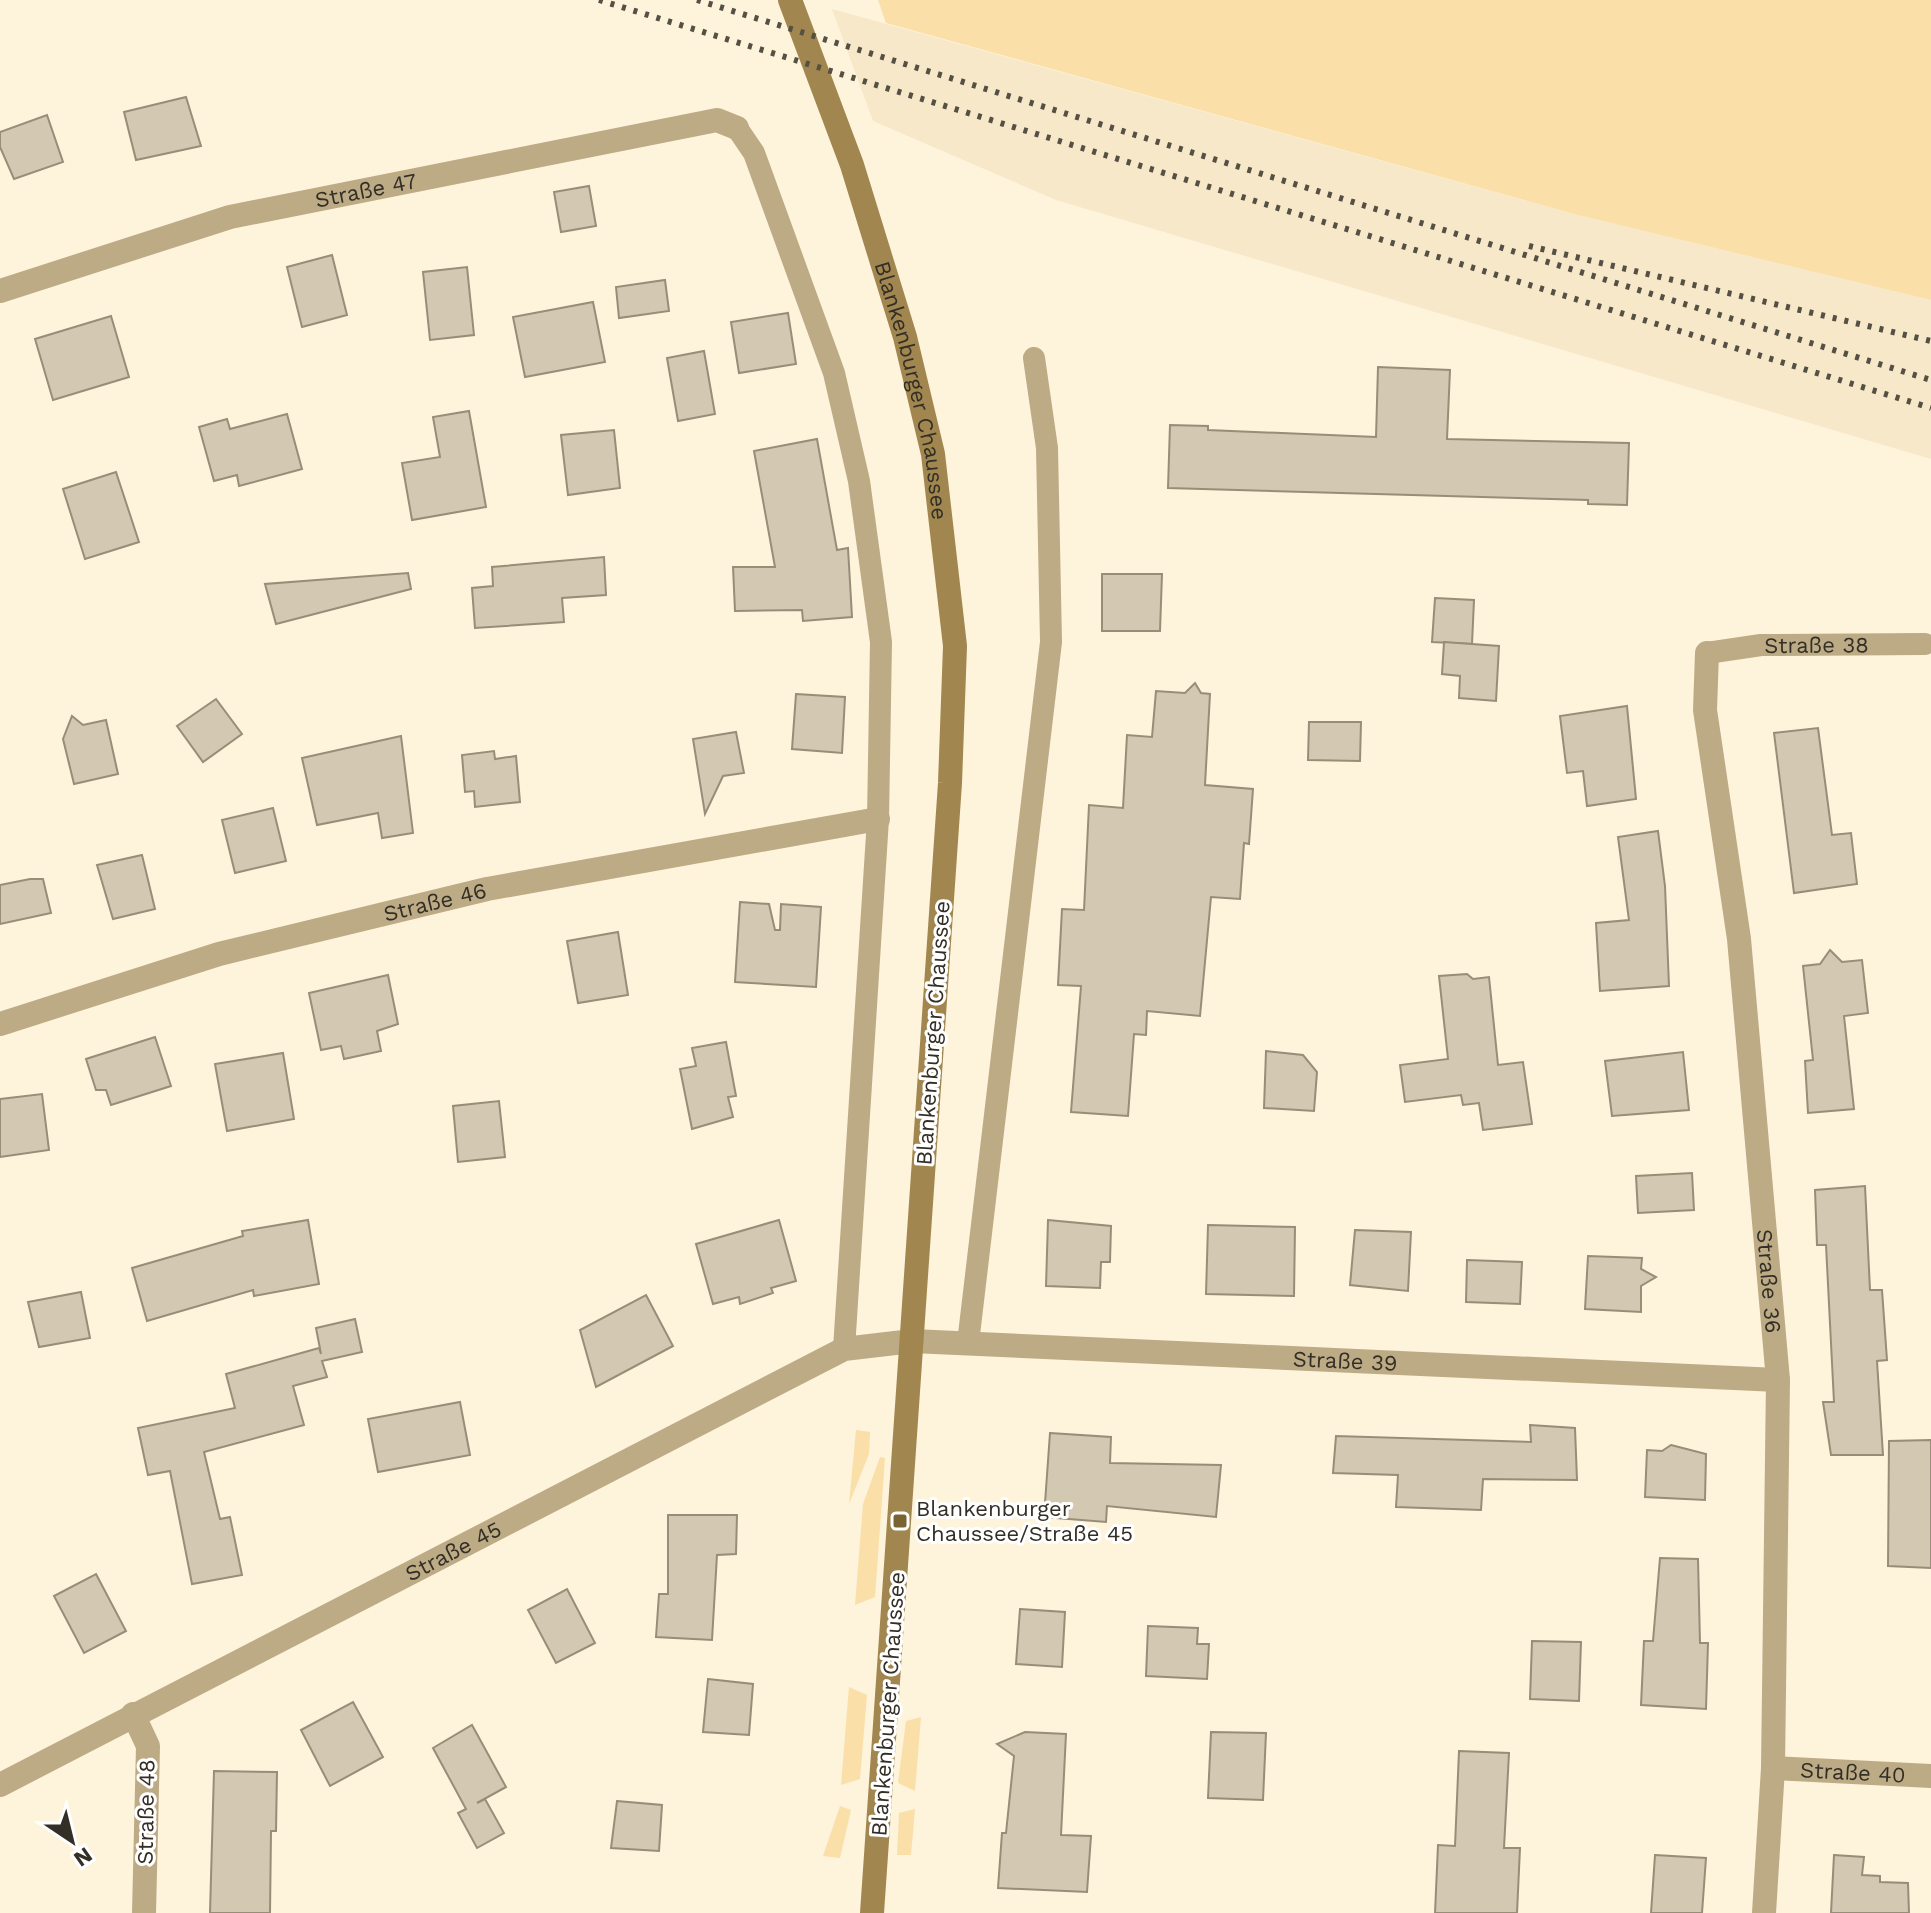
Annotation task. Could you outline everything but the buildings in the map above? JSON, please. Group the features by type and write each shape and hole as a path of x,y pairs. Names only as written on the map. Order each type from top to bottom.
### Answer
{"main road":[{"name":"Blankenburger Chaussee","path":"790,0 852,165 905,337 933,454 955,646 950,783 872,1913"}],"street":[{"name":"Straße 47","path":"0,291 230,217 717,120 737,128"},
{"name":"Straße 36","path":"1707,653 1705,710 1739,939 1778,1380 1773,1768 1764,1913"},
{"name":"Straße 46","path":"0,1024 219,954 487,889 878,819"},
{"name":"Straße 39","path":"912,1341 1778,1380"},
{"name":"Straße 45","path":"0,1785 844,1349 912,1341"},
{"name":"Straße 48","path":"133,1714 148,1746 144,1913"},
{"name":"Straße 40","path":"1773,1768 1931,1776"}],"lane":[{"path":"737,128 754,153 834,373 859,481 881,642 878,819 844,1349"},
{"path":"968,1343 1051,642 1047,448 1034,358"},
{"name":"Straße 38","path":"1707,653 1761,645 1925,644"}],"shaded area":[{"path":"878,0 1931,0 1931,300 1578,215 886,23"},
{"path":"832,9 1578,215 1931,300 1931,459 1056,200 873,121"},
{"path":"856,1430 870,1432 869,1454 849,1504"},
{"path":"880,1457 885,1458 875,1597 855,1605 863,1504"},
{"path":"849,1687 867,1695 860,1779 841,1785"},
{"path":"921,1717 915,1791 898,1783 906,1721"},
{"path":"840,1806 851,1810 840,1858 823,1856"},
{"path":"915,1809 911,1855 897,1855 899,1813"}],"railway":[{"path":"599,0 1931,408"},
{"path":"697,0 1931,380"},
{"path":"1529,246 1931,341"}],"place":[{"name":"Blankenburger Chaussee/Straße 45","path":"900,1521"}]}
